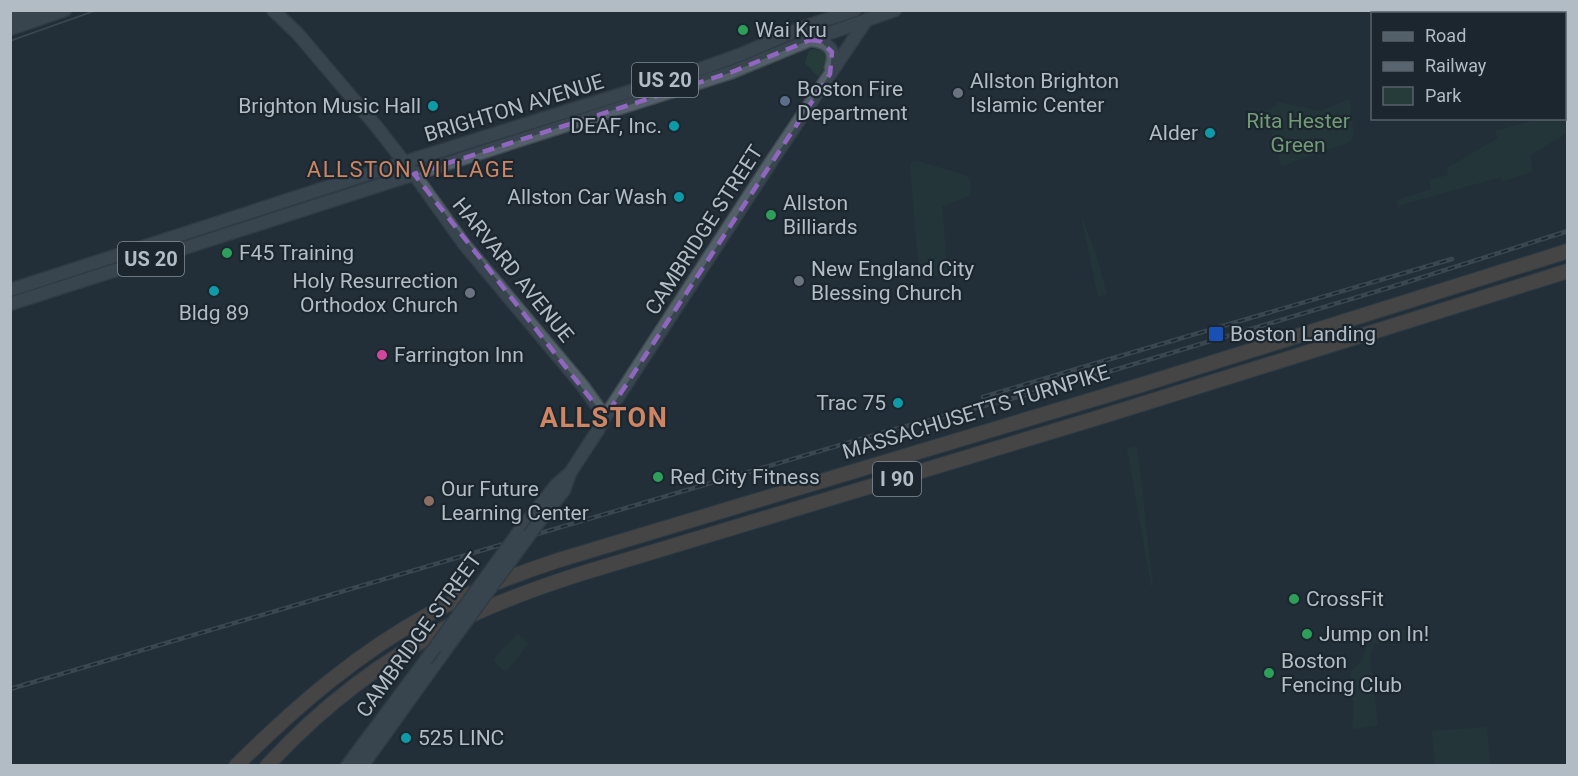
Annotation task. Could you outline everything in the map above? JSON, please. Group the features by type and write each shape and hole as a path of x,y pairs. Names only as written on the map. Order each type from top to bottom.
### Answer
{"highway":[{"name":"MASSACHUSETTS TURNPIKE","path":"236,765 291,713 349,666 387,639 433,612 483,588 533,569 1101,397 1568,251"},
{"name":"MASSACHUSETTS TURNPIKE","path":"267,765 317,716 382,666 456,622 525,593 583,573 1118,412 1568,272"},
{"path":"248,765 349,666"}],"main road":[{"path":"15,15 33,10"},
{"path":"10,29 65,10"},
{"name":"HARVARD AVENUE","path":"273,10 318,56 405,162 464,244 605,417"},
{"name":"BRIGHTON AVENUE","path":"10,290 698,70 804,27 855,10"},
{"name":"US 20","path":"870,15 895,10"},
{"name":"BRIGHTON AVENUE","path":"10,304 732,72 870,15"},
{"name":"CAMBRIDGE STREET","path":"362,765 564,490 570,473 605,417 870,15"},
{"path":"810,40 825,43 832,52 833,61 830,74"},
{"name":"CAMBRIDGE STREET","path":"347,765 522,528 557,484 570,473"}],"highlighted area":[{"path":"810,40 820,41 832,52 830,74 605,417 414,174 732,72"}],"green space":[{"path":"809,50 823,51 826,58 824,68 818,77 805,63"},
{"name":"Rita Hester Green","path":"1349,99 1354,134 1351,140 1281,166 1266,113 1268,110 1276,106 1277,102 1321,111"},
{"path":"1535,120 1566,120 1567,123 1567,133 1531,155 1532,172 1503,181 1501,177 1401,205 1399,210 1397,200 1431,189 1429,180 1448,175 1447,168 1498,138 1495,131"},
{"path":"914,160 965,175 970,181 971,195 942,207 948,275 919,278 910,164"},
{"path":"1081,215 1096,254 1107,294 1098,297"},
{"path":"1137,446 1153,586 1151,586 1127,448"},
{"path":"1409,629 1410,639 1375,644 1372,649 1370,657 1378,725 1352,730 1354,710 1351,672 1363,658 1366,639 1370,638 1370,633"},
{"path":"518,634 529,643 506,672 494,660"},
{"path":"1487,727 1490,765 1435,765 1432,731"}],"tram line":[{"path":"10,41 97,10"}],"railway":[{"path":"10,689 888,431 1071,383 1401,284 1568,231"},
{"path":"983,397 1452,259"}],"place":[{"name":"Wai Kru","path":"743,30"},
{"name":"Allston Brighton Islamic Center","path":"958,93"},
{"name":"Boston Fire Department","path":"785,101"},
{"name":"Brighton Music Hall","path":"433,106"},
{"name":"DEAF, Inc.","path":"674,126"},
{"name":"Alder","path":"1210,133"},
{"name":"Allston Car Wash","path":"679,197"},
{"name":"Allston Billiards","path":"771,215"},
{"name":"F45 Training","path":"227,253"},
{"name":"New England City Blessing Church","path":"799,281"},
{"name":"Bldg 89","path":"214,291"},
{"name":"Holy Resurrection Orthodox Church","path":"470,293"},
{"name":"Boston Landing","path":"1216,334"},
{"name":"Farrington Inn","path":"382,355"},
{"name":"Trac 75","path":"898,403"},
{"name":"Red City Fitness","path":"658,477"},
{"name":"Our Future Learning Center","path":"429,501"},
{"name":"CrossFit","path":"1294,599"},
{"name":"Jump on In!","path":"1307,634"},
{"name":"Boston Fencing Club","path":"1269,673"},
{"name":"525 LINC","path":"406,738"}],"district":[{"name":"ALLSTON VILLAGE","path":"411,169"},
{"name":"ALLSTON","path":"604,418"}]}
